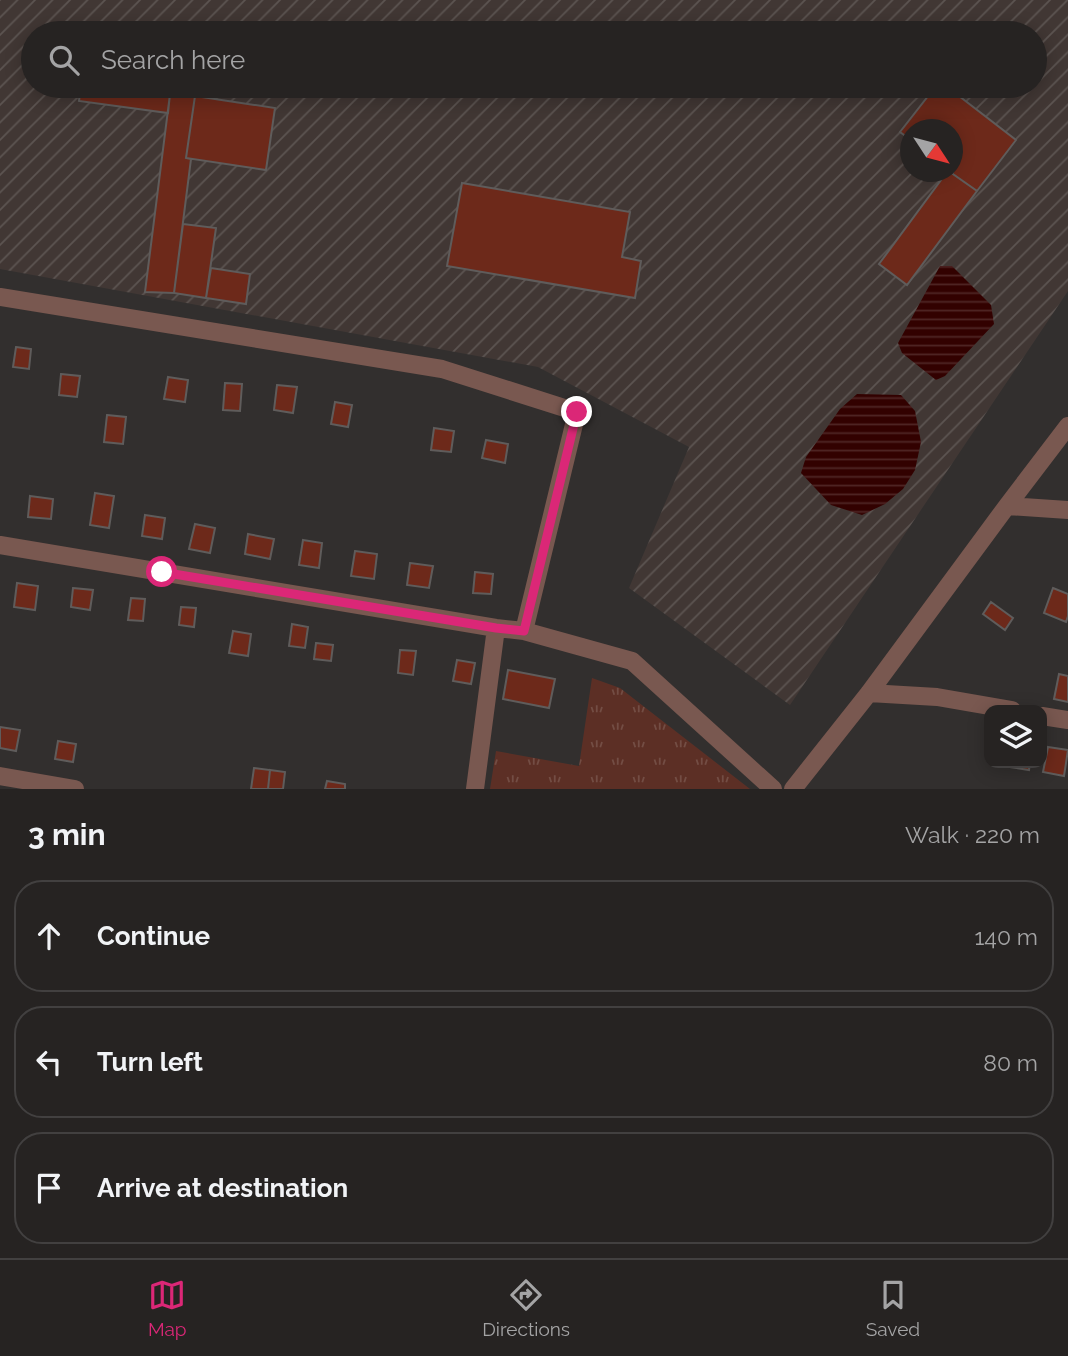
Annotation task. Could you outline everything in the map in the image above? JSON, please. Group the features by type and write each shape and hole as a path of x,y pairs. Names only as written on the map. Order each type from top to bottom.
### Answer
{"street":[{"path":"0,297 442,369 577,412 524,631"},
{"path":"793,789 869,693 1068,426"},
{"path":"1007,506 1068,510"},
{"path":"0,545 524,631 632,661 773,789"},
{"path":"475,789 496,628"},
{"path":"869,693 937,697 984,705"},
{"path":"1047,717 1068,720"},
{"path":"0,776 75,789"}],"shaded area":[{"path":"0,0 1068,0 1068,291 790,705 629,588 689,447 538,367 0,269"},
{"path":"940,266 952,266 991,305 994,324 945,376 936,380 902,353 898,343"},
{"path":"857,394 901,395 915,411 921,442 915,470 903,489 885,504 862,515 831,505 801,473 806,457 840,409"}],"green space":[{"path":"592,678 620,688 750,789 490,789 496,751 579,766"}],"building":[{"path":"79,98 170,98 168,113 79,101"},
{"path":"169,98 195,98 186,158 191,159 174,293 145,292"},
{"path":"195,98 275,108 266,170 186,158"},
{"path":"927,98 962,98 1016,140 977,191 963,181 963,119 910,119"},
{"path":"963,181 977,191 907,285 879,264 940,182"},
{"path":"462,183 630,212 622,257 641,261 635,298 447,266"},
{"path":"183,224 216,228 206,298 174,293"},
{"path":"211,268 250,274 246,304 206,298"},
{"path":"16,347 31,349 29,369 13,367"},
{"path":"61,374 80,376 77,397 59,395"},
{"path":"168,377 188,380 185,402 164,399"},
{"path":"225,383 242,384 240,411 223,410"},
{"path":"277,385 297,387 293,413 274,410"},
{"path":"335,402 352,405 348,427 331,424"},
{"path":"107,415 126,417 123,444 104,442"},
{"path":"434,428 454,431 451,452 431,450"},
{"path":"486,440 508,444 505,463 482,458"},
{"path":"95,493 114,496 109,528 90,525"},
{"path":"30,496 53,499 51,519 28,517"},
{"path":"145,515 165,518 162,539 142,536"},
{"path":"195,524 215,528 210,553 189,549"},
{"path":"248,534 274,539 270,559 245,554"},
{"path":"303,540 322,543 319,568 299,565"},
{"path":"355,551 377,554 374,579 351,576"},
{"path":"410,563 433,566 429,588 407,585"},
{"path":"475,572 493,574 491,594 473,593"},
{"path":"17,583 38,586 35,610 14,607"},
{"path":"73,588 93,590 90,610 71,607"},
{"path":"1053,588 1068,594 1066,622 1044,613"},
{"path":"131,598 145,599 143,621 128,620"},
{"path":"991,602 1013,618 1005,630 983,614"},
{"path":"181,607 196,608 194,627 179,625"},
{"path":"292,624 308,627 305,648 289,646"},
{"path":"233,631 251,634 248,656 229,653"},
{"path":"316,643 333,645 331,661 314,659"},
{"path":"400,650 416,651 413,675 398,673"},
{"path":"457,660 475,663 471,684 453,681"},
{"path":"508,670 555,679 549,708 503,699"},
{"path":"1059,674 1068,676 1068,702 1054,699"},
{"path":"0,727 20,730 16,751 0,748"},
{"path":"58,741 76,744 73,762 55,759"},
{"path":"1048,747 1068,750 1064,776 1043,772 1044,768 1047,768"},
{"path":"254,768 270,770 268,789 251,789"},
{"path":"270,770 285,772 283,789 268,789"},
{"path":"327,781 345,784 345,789 325,789"}],"route":[{"path":"162,572 524,631 577,412"}]}
